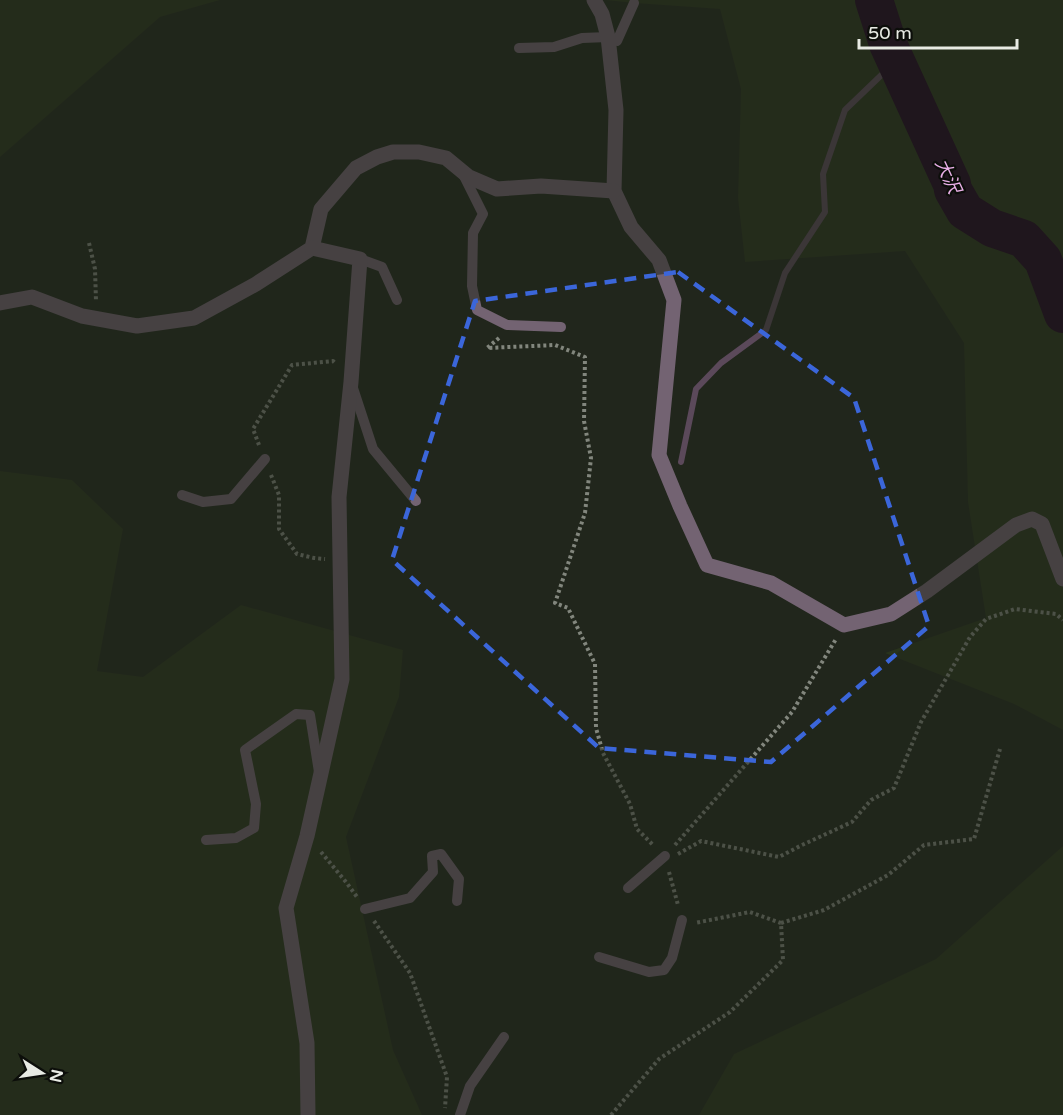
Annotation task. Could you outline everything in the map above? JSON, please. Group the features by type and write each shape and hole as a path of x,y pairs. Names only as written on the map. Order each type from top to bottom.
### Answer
{"street":[{"path":"594,0 602,14 608,38 616,110 614,191 631,227 659,260 674,300 659,455 707,565 771,583 844,625 891,615 1016,525 1032,519 1042,524 1063,579"},
{"path":"0,303 32,297 82,316 137,326 194,318 256,284 312,248 321,209 356,168 393,152 419,152 446,158 469,177 497,189 541,186 614,191"},
{"path":"308,1115 307,1043 285,908 307,836 342,679 339,497 351,382 360,259 312,248"}],"lane":[{"path":"519,48 554,47 582,38 608,38 617,41 634,3"},
{"path":"460,170 483,214 473,233 472,286 477,310 507,324 561,327"},
{"path":"360,259 382,267 397,300"},
{"path":"351,382 373,449 416,501"},
{"path":"182,495 203,502 231,499 265,459"},
{"path":"206,840 236,838 254,828 256,804 245,750 296,714 310,715 320,778"},
{"path":"365,909 410,898 433,872 432,856 441,854 459,879 456,901"},
{"path":"628,888 665,856"},
{"path":"599,957 649,972 664,970 672,958 682,920"},
{"path":"460,1115 470,1086 504,1037"}],"path":[{"path":"71,312 96,304 96,269 89,243"},
{"path":"487,315 505,334 487,348 555,345 585,357 584,421 591,458 585,513 555,603 568,608 595,664 596,728 603,753 630,804 637,829 665,856 682,920 692,923 750,912 782,923 824,910 888,875 924,845 974,839 1000,749"},
{"path":"340,559 314,558 297,554 279,529 279,495 253,429 292,365 333,361 351,382"},
{"path":"665,856 675,856 701,840 779,857 852,822 871,800 894,788 921,722 970,637 986,618 1015,609 1056,614 1063,620"},
{"path":"665,856 792,712 844,625"},
{"path":"307,836 346,882 410,973 447,1077 444,1115"},
{"path":"611,1115 659,1059 730,1012 783,960 782,923"}],"highlighted area":[{"path":"678,272 854,398 929,626 771,762 599,748 392,560 475,301"}],"green space":[{"path":"0,0 220,0 160,17 0,157"},
{"path":"605,0 1063,0 1063,730 1014,704 885,653 986,618 968,502 964,343 905,251 745,262 738,198 741,89 720,9"},
{"path":"0,471 72,480 123,529 97,671 143,677 241,605 403,650 399,697 346,837 393,1050 422,1115 0,1115"},
{"path":"1063,846 1063,1115 699,1115 734,1054 936,959"}],"waterway":[{"name":"大沢","path":"874,0 888,44 953,190 965,211 992,228 1024,239 1043,260 1063,314"},
{"path":"681,462 696,389 721,363 766,330 785,273 825,212 823,174 845,110 896,61"}]}
